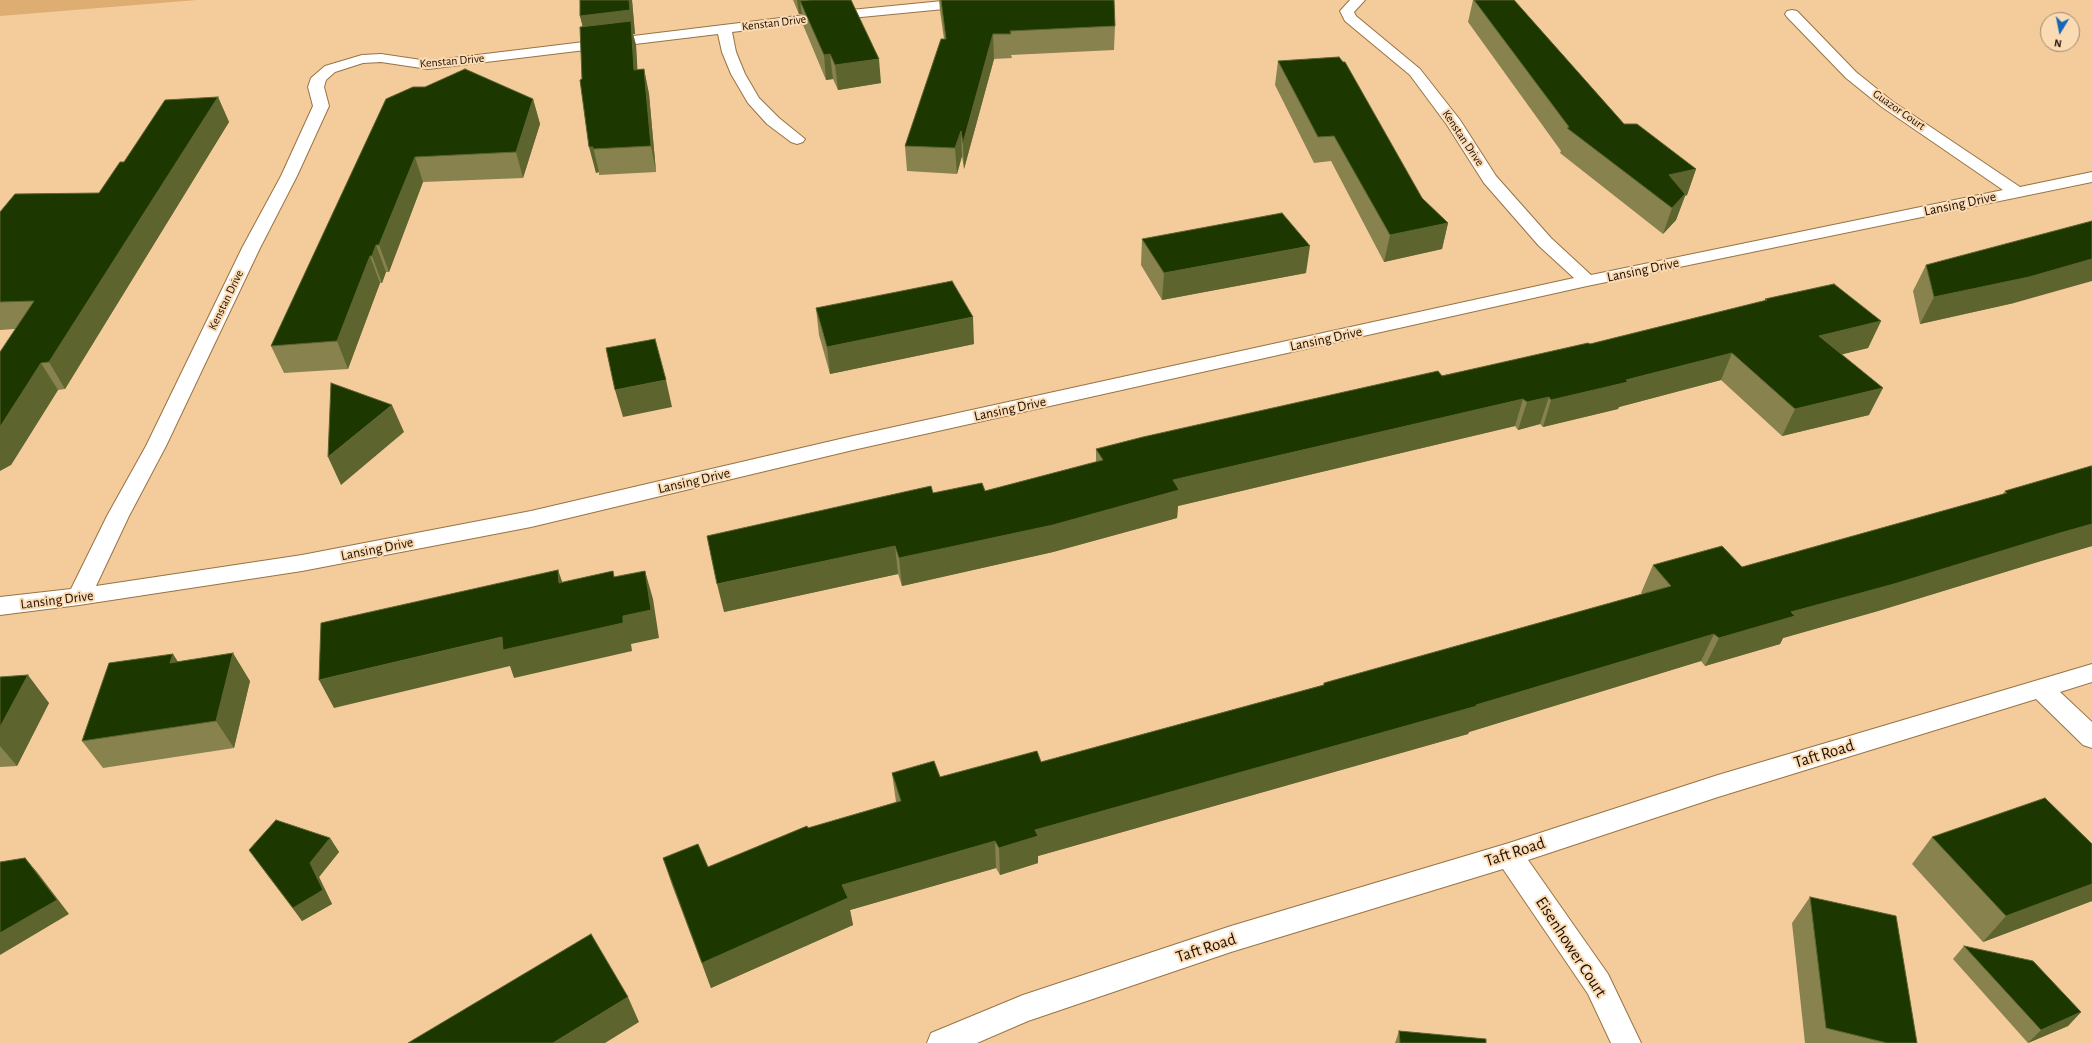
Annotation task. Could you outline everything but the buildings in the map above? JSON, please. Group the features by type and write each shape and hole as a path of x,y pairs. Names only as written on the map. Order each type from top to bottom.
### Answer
{"street":[{"name":"Kenstan Drive","path":"79,597 118,516 156,446 251,248 289,176 321,106 316,87 320,78 330,69 362,59 381,58 428,65 933,5 996,0"},
{"name":"Kenstan Drive","path":"1358,0 1347,11 1350,18 1415,72 1454,123 1490,179 1545,242 1587,281"},
{"name":"Guazor Court","path":"1792,14 1851,75 1887,104 2017,192"},
{"path":"724,29 729,52 735,67 753,100 773,121 797,139"},
{"name":"Lansing Drive","path":"0,606 79,597 302,563 530,519 861,442 1587,281 2092,177"},
{"name":"Taft Road","path":"942,1043 1024,1009 1231,940 1509,855 1718,786 2092,673"},
{"path":"2041,689 2092,738"},
{"name":"Eisenhower Court","path":"1509,855 1598,984 1626,1043"}],"shaded area":[{"path":"0,0 197,0 0,16"}]}
